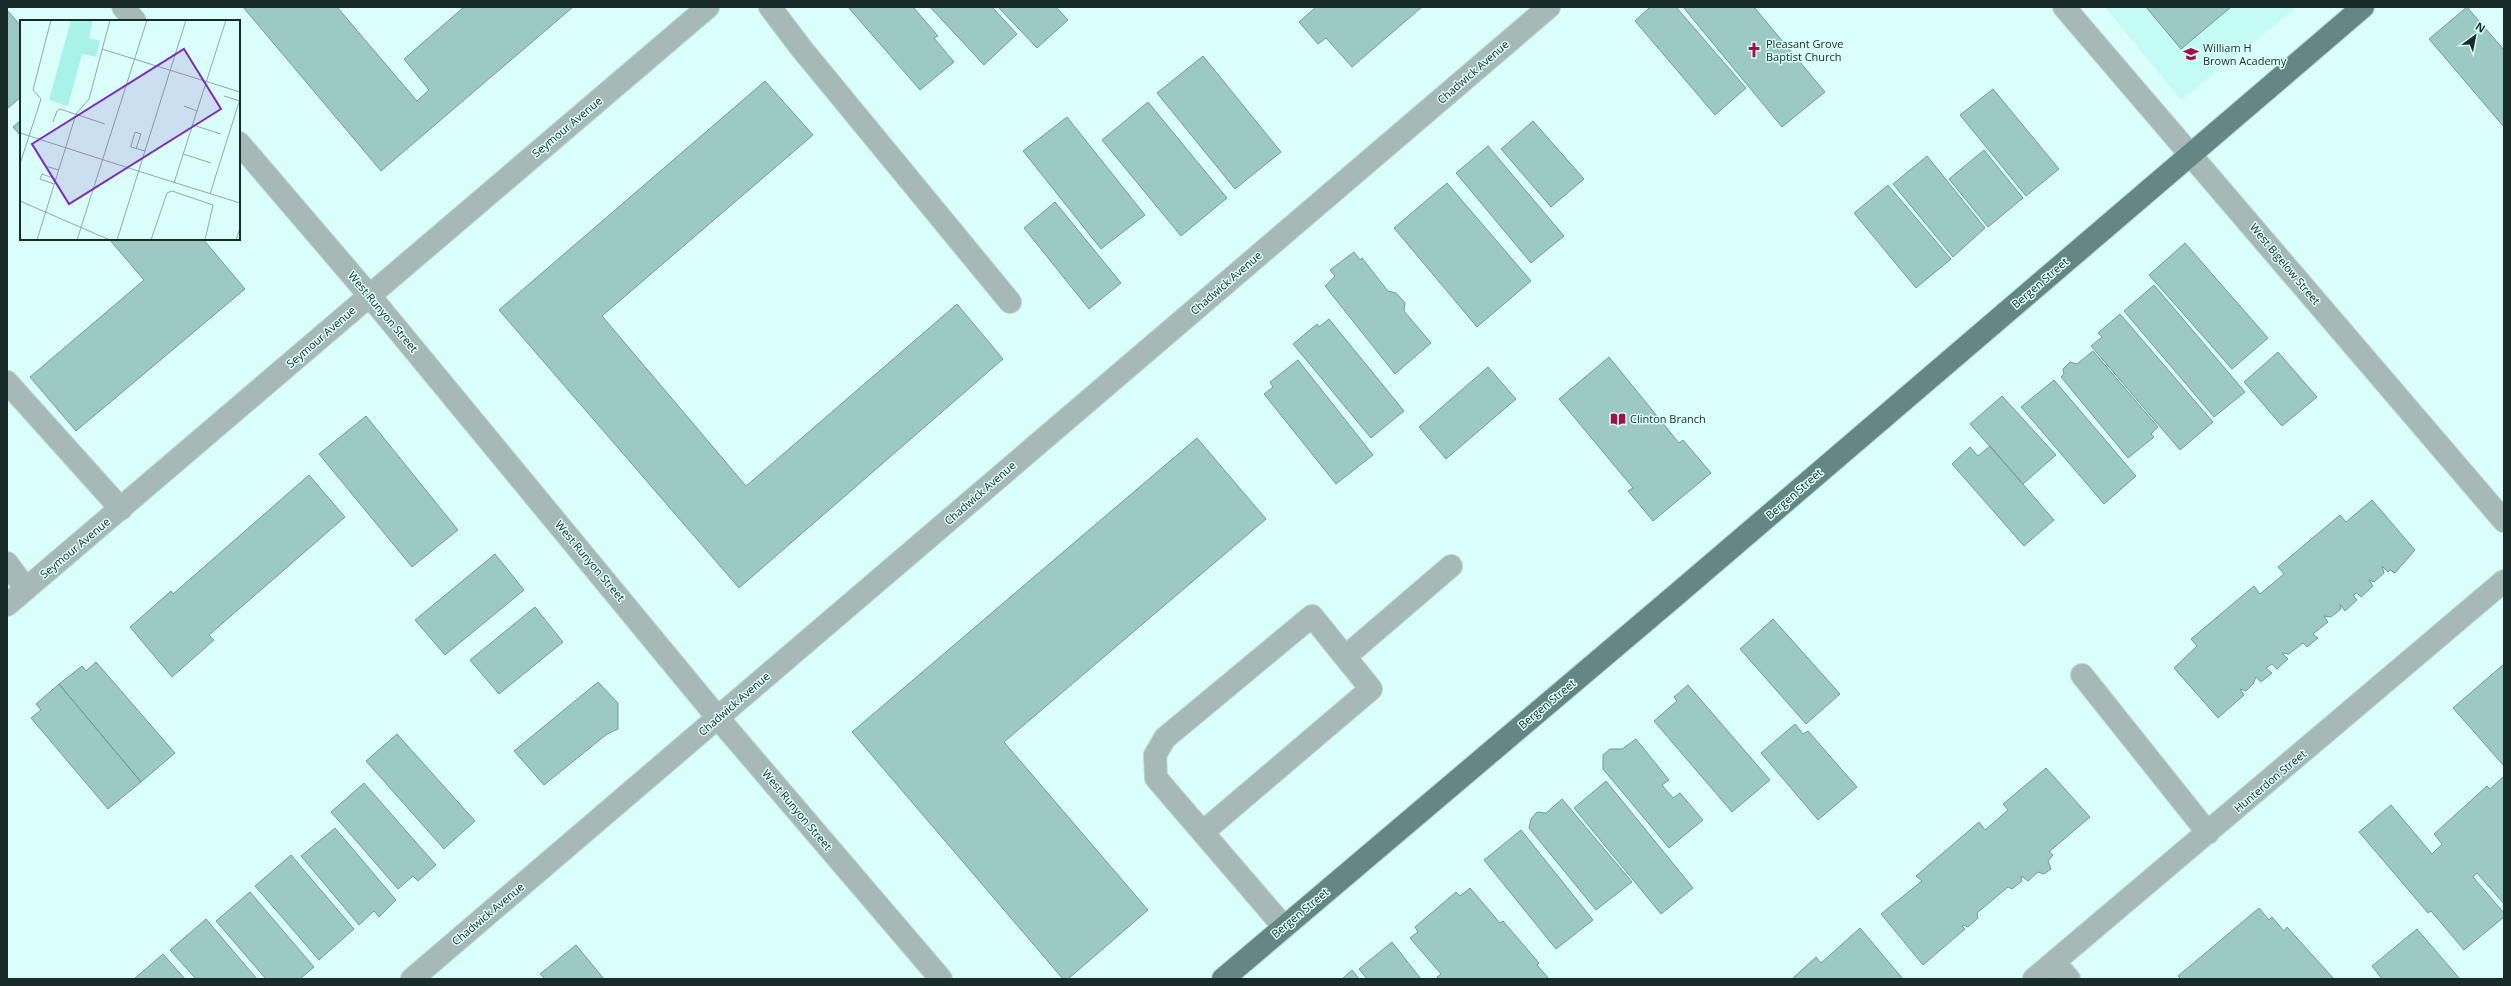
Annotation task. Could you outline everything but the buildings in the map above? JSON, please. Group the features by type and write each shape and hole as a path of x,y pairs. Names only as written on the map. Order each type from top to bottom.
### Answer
{"main road":[{"name":"Bergen Street","path":"1223,979 2363,7"}],"street":[{"path":"123,7 134,20"},
{"name":"Seymour Avenue","path":"7,606 708,7"},
{"path":"770,7 801,48 1010,302"},
{"name":"Chadwick Avenue","path":"412,979 1549,7"},
{"name":"West Bigelow Street","path":"2064,7 2504,521"},
{"name":"West Runyon Street","path":"240,144 370,295 718,718 941,979"},
{"path":"7,382 121,509"},
{"path":"7,563 26,589"},
{"path":"1345,657 1451,566"},
{"name":"Hunterdon Street","path":"2034,979 2504,581"},
{"path":"1203,832 1371,689 1312,616 1165,738 1155,755 1156,778 1284,927"},
{"path":"2082,675 2208,833"},
{"path":"2054,962 2069,979"}],"shaded area":[{"name":"William H Brown Academy","path":"2105,7 2297,7 2181,100"}],"place":[{"name":"Pleasant Grove Baptist Church","path":"1754,50"},
{"name":"William H Brown Academy","path":"2191,54"},
{"name":"Clinton Branch","path":"1618,419"}]}
